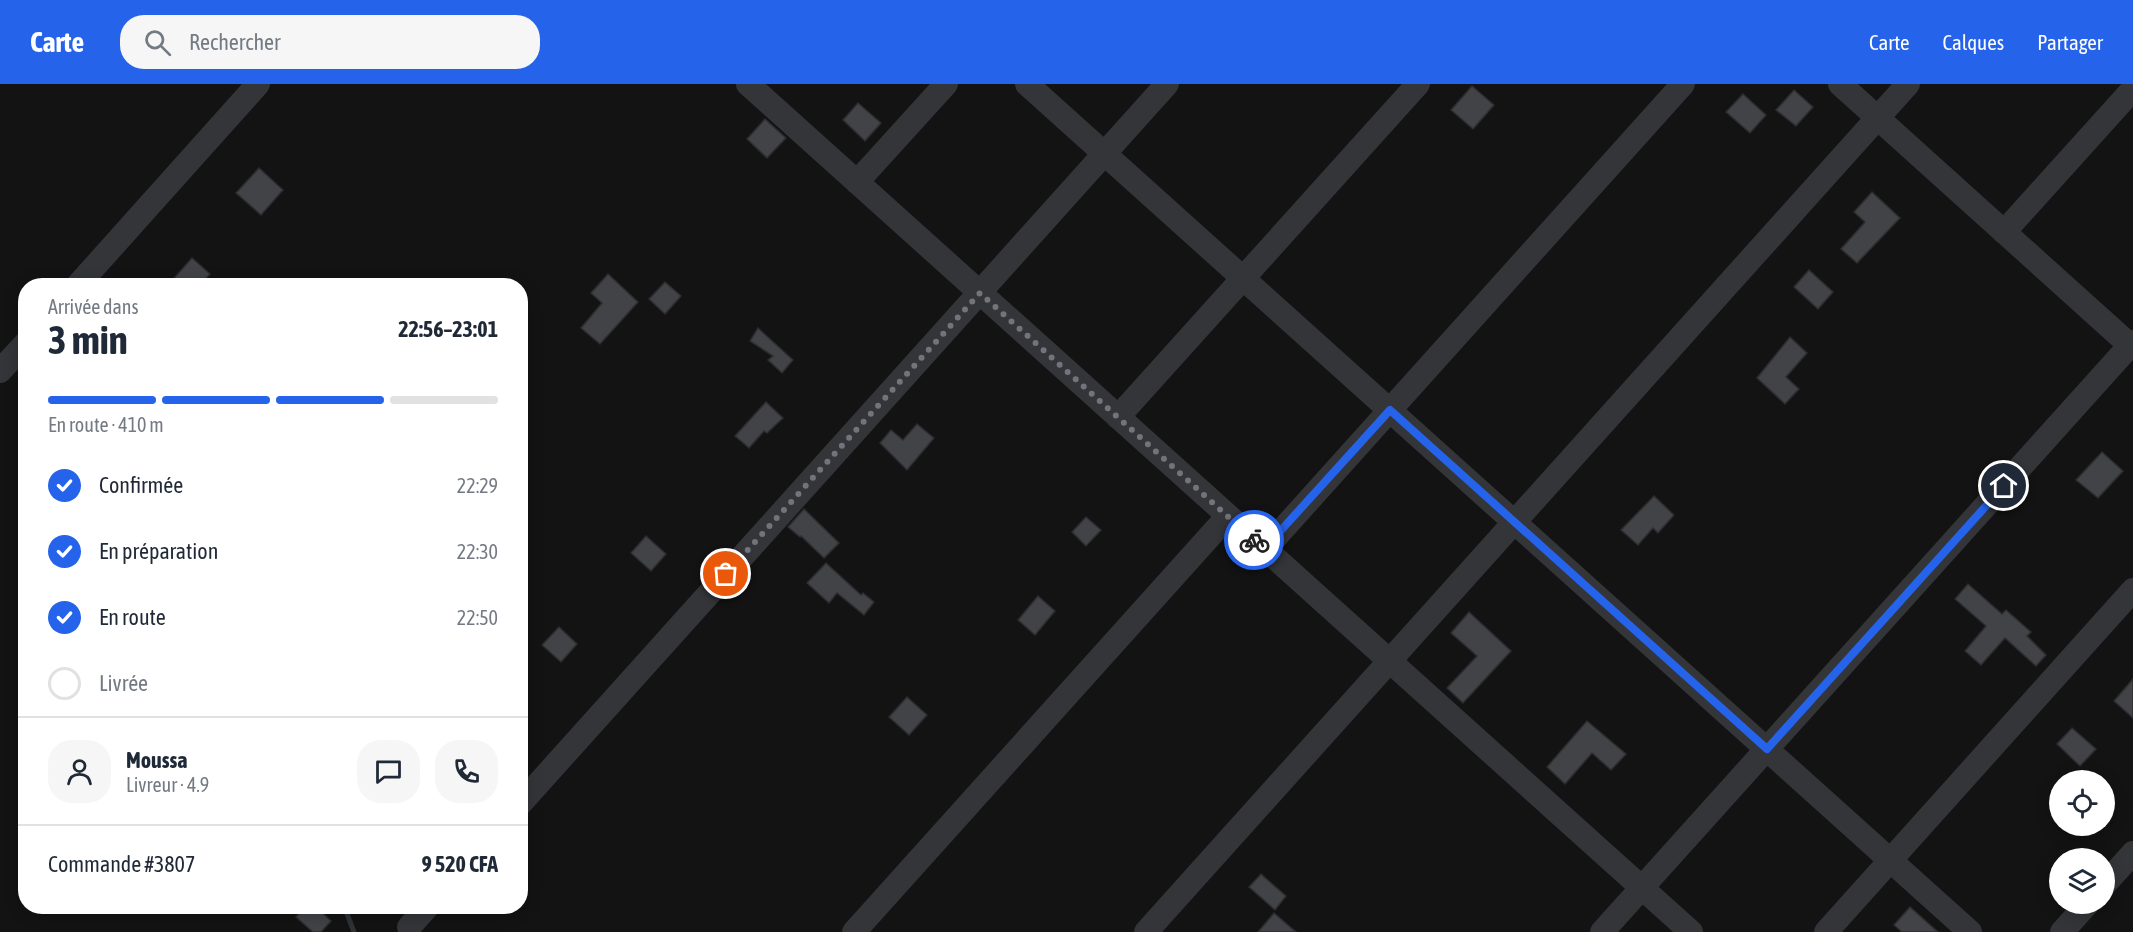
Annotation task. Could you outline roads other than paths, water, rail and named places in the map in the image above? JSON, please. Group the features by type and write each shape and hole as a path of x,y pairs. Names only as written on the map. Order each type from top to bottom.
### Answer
{"street":[{"path":"84,278 258,84"},
{"path":"748,84 1691,932"},
{"path":"857,182 946,84"},
{"path":"1027,84 1970,932"},
{"path":"528,795 1167,84"},
{"path":"1118,417 1418,84"},
{"path":"1264,549 1683,84"},
{"path":"1602,932 2132,345 1840,84"},
{"path":"1146,932 1908,84"},
{"path":"2004,232 2128,104"},
{"path":"0,371 18,352"},
{"path":"854,932 1228,516"},
{"path":"1826,932 2133,590"},
{"path":"2115,873 2133,854"},
{"path":"409,927 421,914"},
{"path":"2062,932 2078,914"}],"waterway":[{"path":"347,914 354,932"}]}
